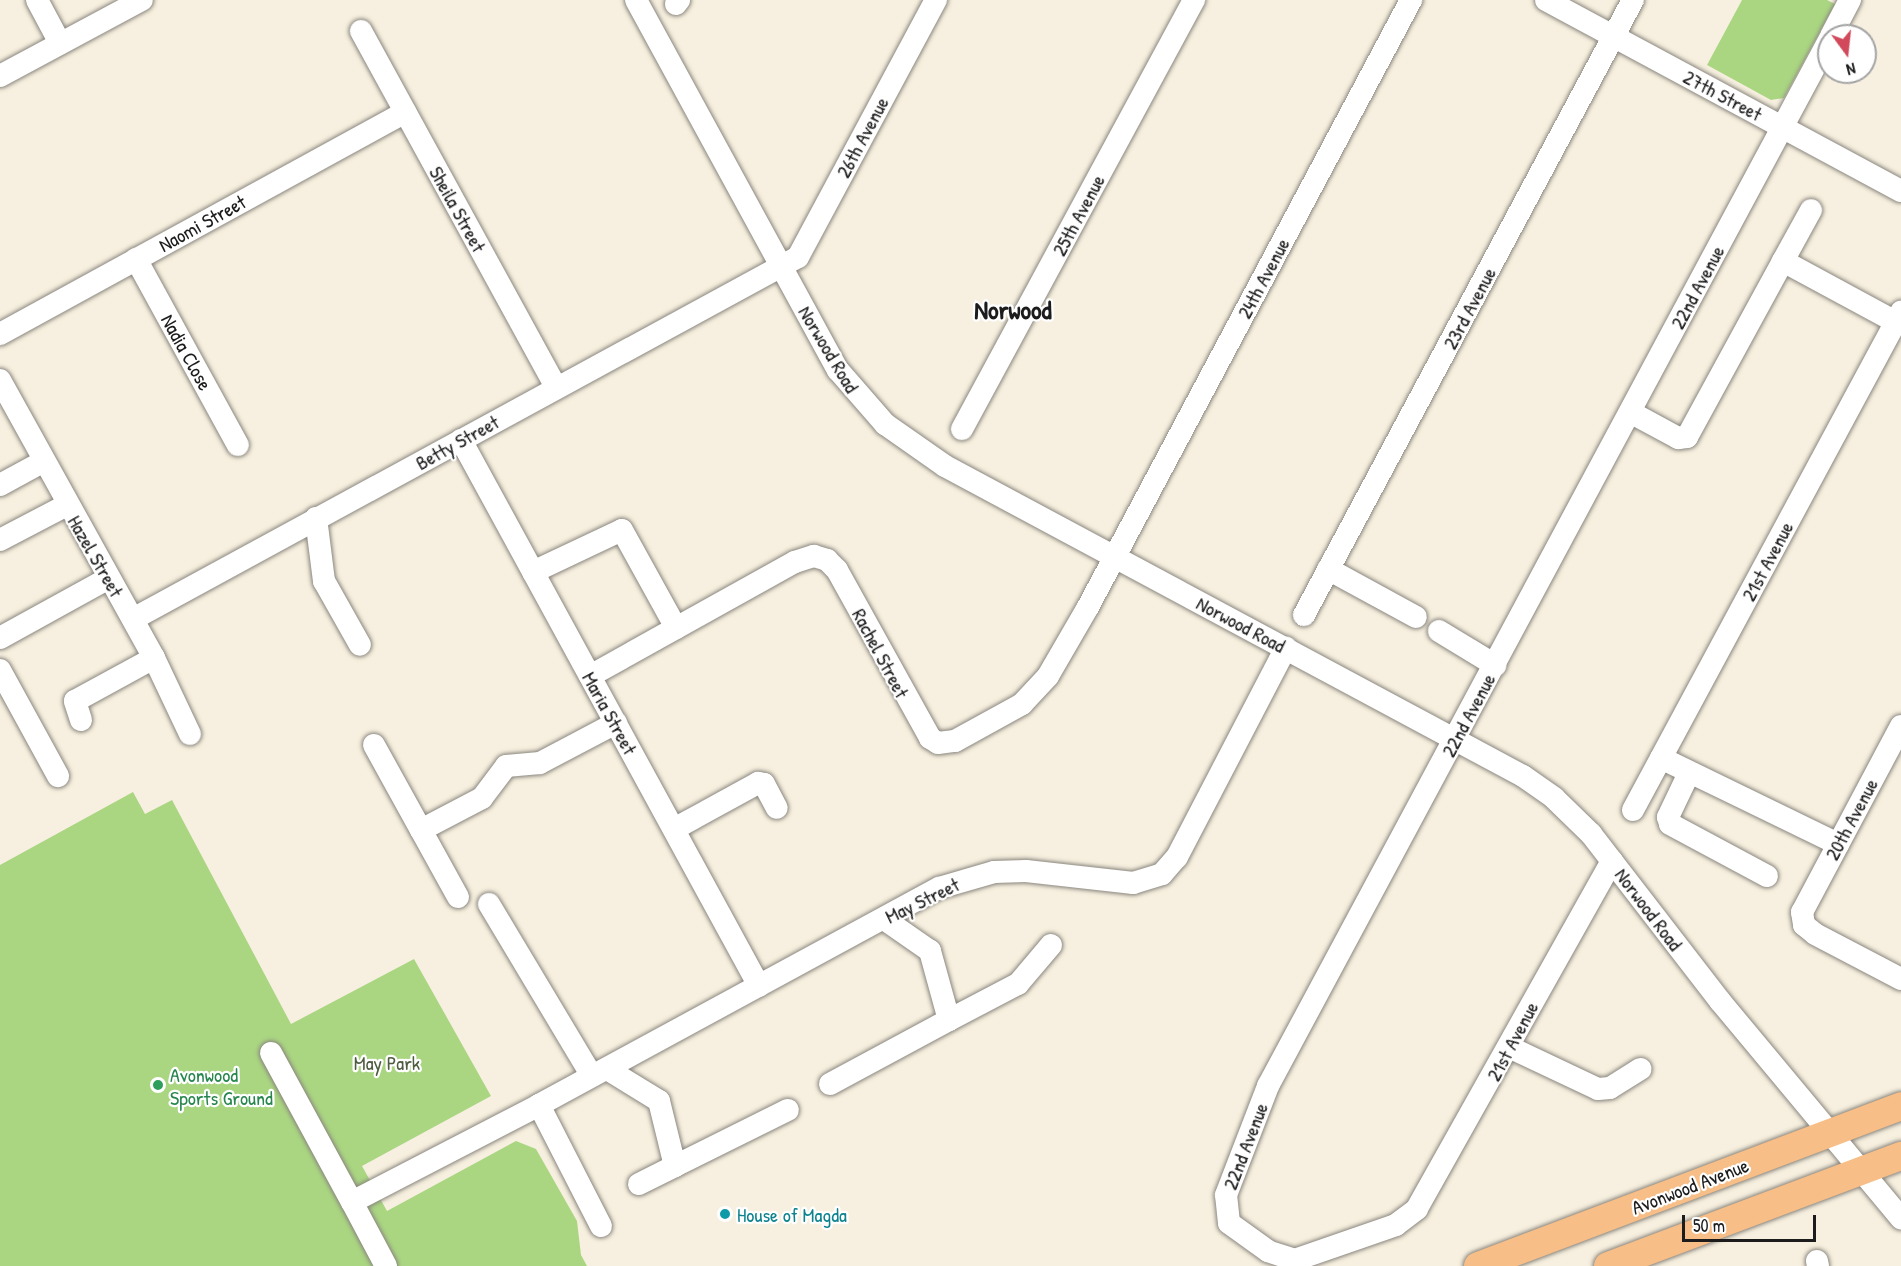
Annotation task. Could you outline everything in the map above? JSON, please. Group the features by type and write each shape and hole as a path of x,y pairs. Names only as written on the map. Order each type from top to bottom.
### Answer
{"main road":[{"name":"Avonwood Avenue","path":"1478,1266 1901,1106"},
{"path":"1608,1266 1901,1156"}],"street":[{"path":"37,0 60,44"},
{"path":"0,76 142,0"},
{"name":"Norwood Road","path":"636,0 838,370 885,424 945,466 1523,776 1554,798 1612,861 1720,1001 1901,1218"},
{"name":"26th Avenue","path":"781,266 798,257 936,0"},
{"name":"25th Avenue","path":"962,429 1194,0"},
{"name":"24th Avenue","path":"1114,557 1411,0"},
{"name":"27th Street","path":"1546,0 1901,191"},
{"name":"23rd Avenue","path":"1304,615 1634,0"},
{"name":"22nd Avenue","path":"1837,24 1850,0"},
{"name":"Sheila Street","path":"361,31 556,387"},
{"name":"22nd Avenue","path":"1408,1218 1311,1258 1290,1260 1268,1251 1229,1223 1226,1195 1268,1086 1456,740 1817,62"},
{"name":"Naomi Street","path":"0,334 405,112"},
{"path":"1630,412 1678,438 1687,437 1811,210"},
{"name":"Nadia Close","path":"136,260 238,445"},
{"path":"1783,261 1898,317"},
{"name":"Betty Street","path":"132,619 781,266"},
{"name":"21st Avenue","path":"1633,810 1898,317"},
{"name":"Hazel Street","path":"2,388 107,579 154,657 190,734"},
{"name":"Maria Street","path":"461,440 759,986"},
{"path":"0,485 44,461"},
{"path":"0,540 67,505"},
{"path":"316,518 324,581 360,645"},
{"path":"533,572 622,530 676,628"},
{"name":"Rachel Street","path":"590,676 795,562 821,557 837,570 923,730 930,738 945,743 1009,714 1036,692 1057,662 1114,557"},
{"path":"1328,569 1416,617"},
{"path":"0,638 107,579"},
{"path":"1438,631 1495,664"},
{"name":"May Street","path":"352,1202 539,1105 939,888 994,872 1026,871 1133,883 1162,874 1177,857 1286,648"},
{"path":"81,720 75,701 154,657"},
{"path":"0,670 58,776"},
{"path":"421,830 482,798 506,766 540,763 615,723"},
{"name":"20th Avenue","path":"1901,726 1802,912 1804,925 1815,934 1901,979"},
{"path":"374,745 458,897"},
{"path":"1661,758 1838,844"},
{"path":"1689,773 1668,817 1670,824 1767,876"},
{"path":"674,830 758,783 764,784 777,808"},
{"name":"21st Avenue","path":"1408,1218 1426,1197 1612,861"},
{"path":"489,904 600,1072 660,1101 675,1167"},
{"path":"884,919 930,951 949,1020"},
{"path":"830,1084 1018,984 1051,945"},
{"path":"1509,1047 1599,1089 1610,1088 1640,1069"},
{"path":"271,1053 386,1266"},
{"path":"539,1105 601,1226"},
{"path":"639,1184 788,1110"}],"green space":[{"path":"1742,0 1827,0 1835,4 1824,24 1817,24 1817,37 1784,98 1771,100 1707,65"},
{"name":"Avonwood Sports Ground","path":"133,792 145,814 172,800 291,1024 414,959 491,1096 362,1166 387,1211 516,1141 536,1149 577,1221 581,1255 587,1266 0,1266 0,865"}],"place":[{"name":"Avonwood Sports Ground","path":"158,1085"},
{"name":"House of Magda","path":"725,1214"}],"district":[{"name":"Norwood","path":"1013,310"}],"park label":[{"name":"May Park","path":"387,1062"}]}
